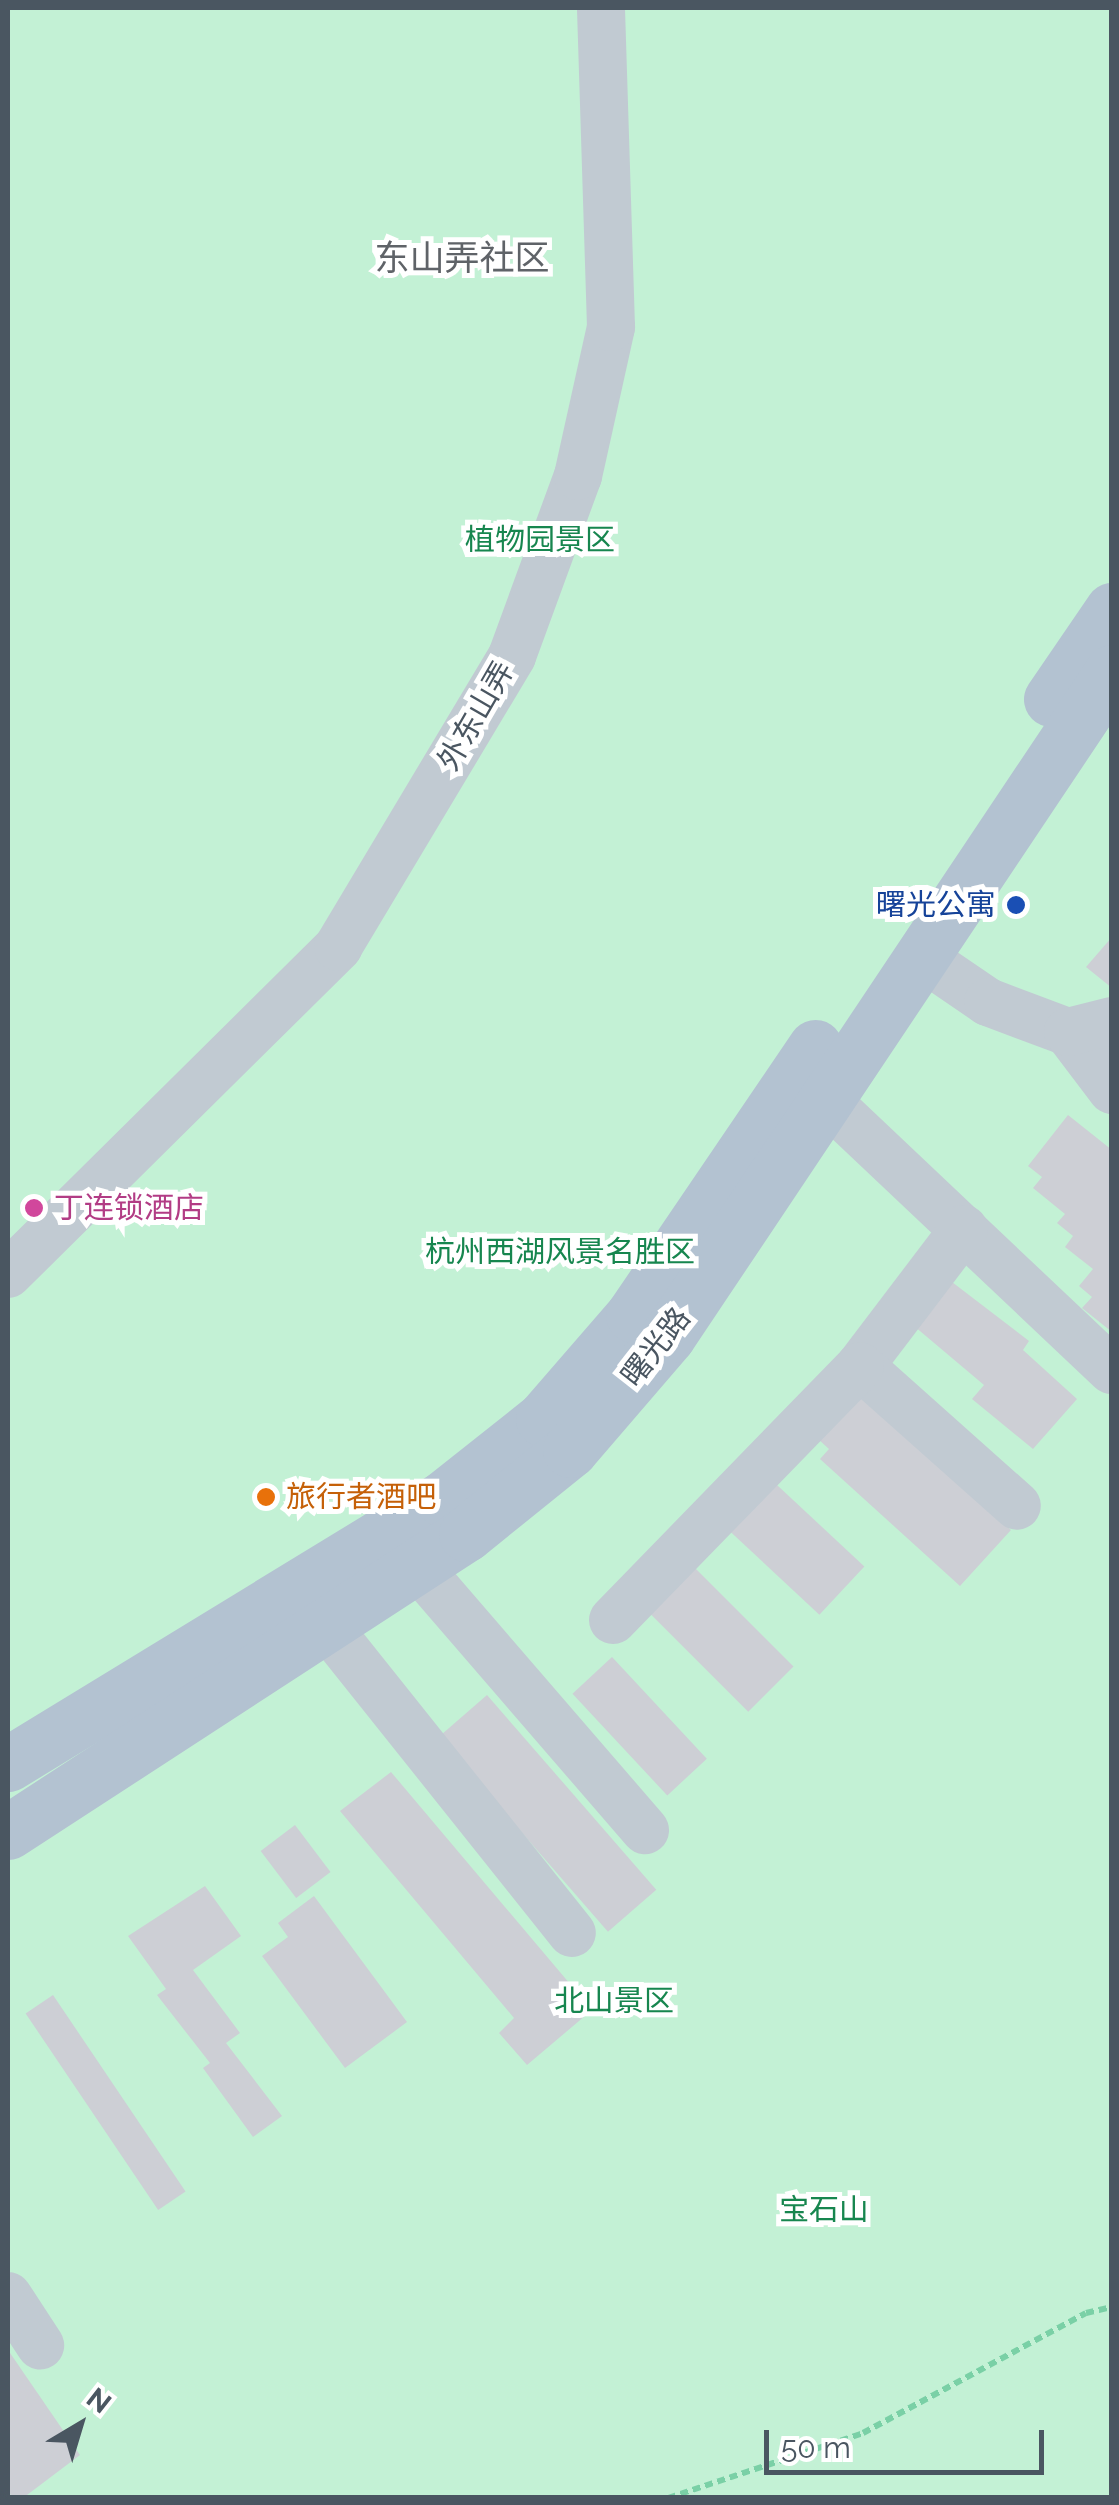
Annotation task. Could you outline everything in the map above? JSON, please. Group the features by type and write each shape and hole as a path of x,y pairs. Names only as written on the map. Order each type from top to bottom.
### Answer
{"main road":[{"name":"曙光路","path":"8,1764 442,1499 543,1420 634,1315 1112,610"},
{"name":"曙光路","path":"8,1832 417,1566 570,1450 668,1336 1112,672"}],"street":[{"name":"外东山弄","path":"8,1274 338,948 512,656 578,476 611,327 600,8"},
{"path":"922,957 988,1002 1090,1026 1112,1090"},
{"path":"826,1100 1112,1370"},
{"path":"614,1620 860,1366 964,1230"},
{"path":"860,1366 1017,1506"},
{"path":"417,1566 645,1830"},
{"path":"326,1625 572,1933"},
{"path":"8,2296 40,2345"}],"path":[{"path":"668,2498 863,2433 1086,2312 1112,2307"}],"green space":[{"name":"杭州西湖风景名胜区","path":"8,8 1111,8 1111,2497 8,2497"}],"building":[{"path":"1112,937 1112,988 1086,967"},
{"path":"1068,1115 1112,1150 1112,1332 1082,1308 1092,1297 1079,1286 1093,1269 1065,1247 1073,1236 1057,1223 1065,1214 1033,1188 1042,1177 1028,1166"},
{"path":"952,1282 1029,1341 1023,1350 1077,1399 1033,1449 972,1399 984,1385 914,1326"},
{"path":"860,1393 1011,1530 960,1586 820,1459 829,1449 818,1439"},
{"path":"762,1471 864,1566 819,1615 717,1519"},
{"path":"691,1564 794,1667 748,1712 646,1609"},
{"path":"612,1657 707,1759 667,1795 573,1694"},
{"path":"487,1695 656,1890 608,1932 439,1737"},
{"path":"391,1772 592,2010 527,2065 499,2033 514,2018 340,1811"},
{"path":"295,1825 331,1872 296,1898 261,1851"},
{"path":"205,1886 241,1936 193,1970 240,2033 226,2043 282,2116 253,2137 203,2068 210,2063 157,1995 166,1989 128,1936"},
{"path":"314,1896 407,2022 345,2068 262,1956 288,1937 278,1923"},
{"path":"53,1995 186,2191 158,2210 26,2013"},
{"path":"8,2350 80,2455 23,2498 8,2494"}],"place":[{"name":"曙光公寓","path":"1016,905"},
{"name":"丁连锁酒店","path":"34,1208"},
{"name":"旅行者酒吧","path":"266,1497"}],"district":[{"name":"东山弄社区","path":"462,258"}],"park label":[{"name":"植物园景区","path":"540,540"},
{"name":"北山景区","path":"614,2001"},
{"name":"宝石山","path":"824,2210"}]}
